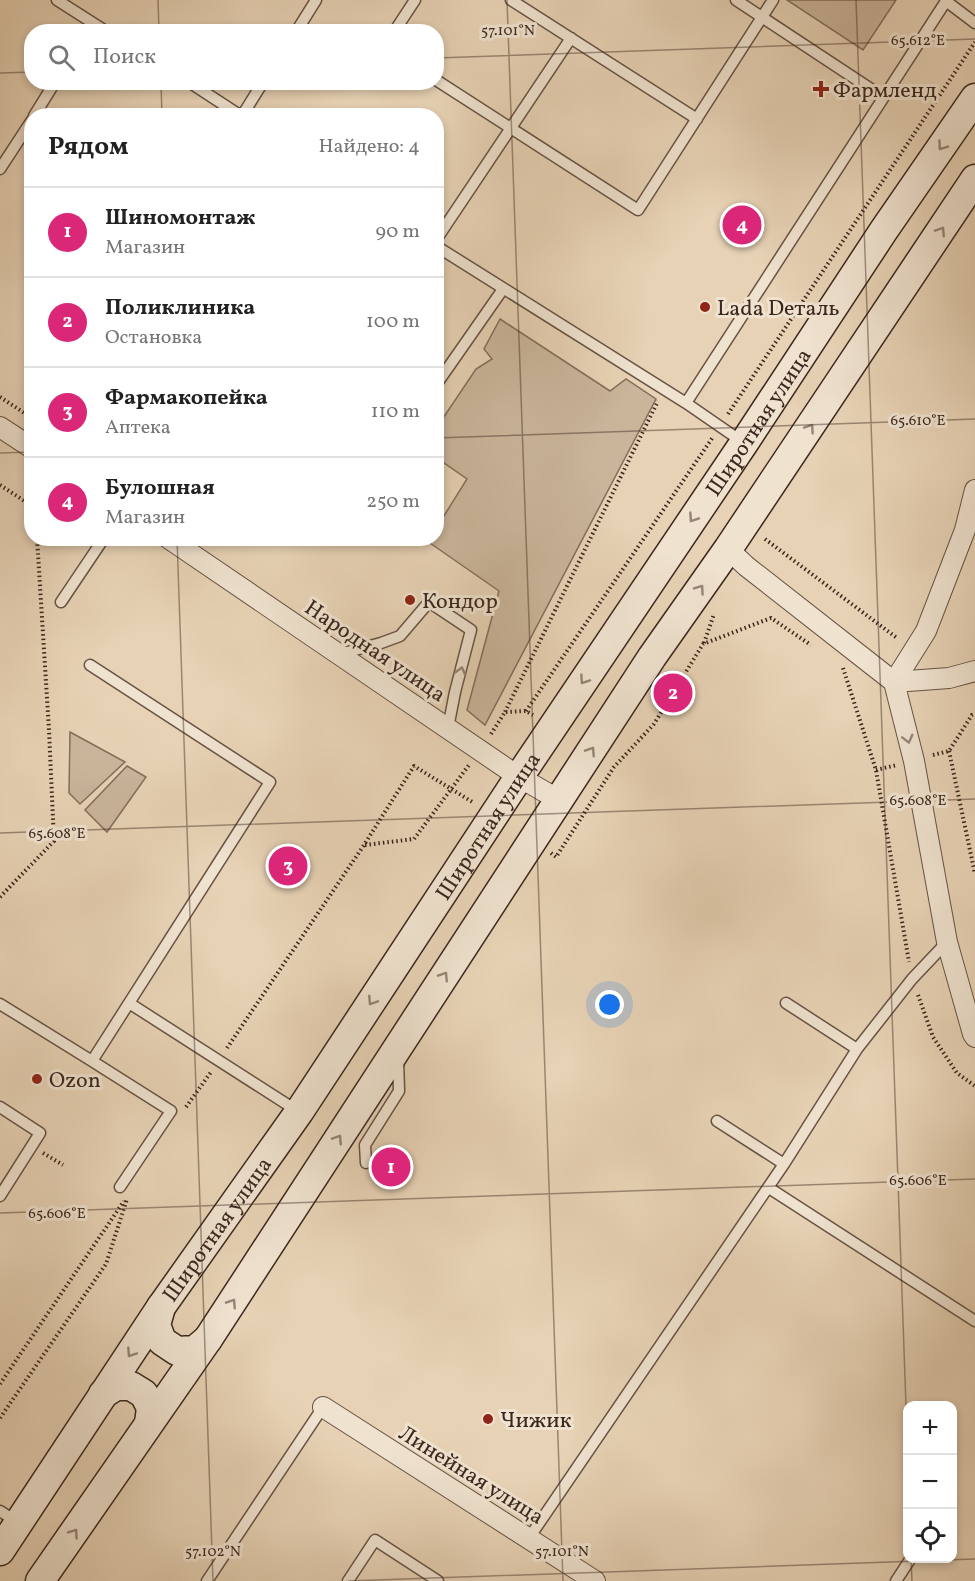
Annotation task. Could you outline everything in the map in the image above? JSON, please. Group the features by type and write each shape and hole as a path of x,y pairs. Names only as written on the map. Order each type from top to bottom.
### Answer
{"main road":[{"name":"Широтная улица","path":"0,1551 10,1517 103,1394 160,1307 299,1112 519,777 884,230 975,98"},
{"name":"Широтная улица","path":"40,1581 208,1339 652,657 728,549 975,179"},
{"path":"884,230 879,246 882,255 895,263 911,264 924,256"},
{"path":"840,298 853,286 863,284 877,294 884,309 879,324"},
{"path":"160,1307 156,1324 162,1341 177,1351 195,1350 208,1339"},
{"path":"103,1394 116,1386 131,1386 144,1394 151,1408 149,1423"}],"street":[{"path":"0,427 24,443"},
{"path":"894,682 926,631 965,530 975,490"},
{"name":"Народная улица","path":"180,546 519,777 559,800"},
{"path":"728,549 746,566 894,682 914,761 947,942 972,1034 975,1037"},
{"path":"894,682 949,678 975,671"},
{"name":"Линейная улица","path":"323,1407 595,1581"}],"lane":[{"path":"57,0 87,24"},
{"path":"301,24 316,0"},
{"path":"399,24 415,0"},
{"path":"511,0 697,119"},
{"path":"736,0 883,97"},
{"path":"444,85 638,210 773,0"},
{"path":"686,403 946,0 975,23"},
{"path":"444,228 571,38"},
{"path":"39,108 50,90"},
{"path":"201,90 230,108"},
{"path":"247,108 258,90"},
{"path":"0,169 24,132"},
{"path":"444,251 686,403 744,443"},
{"path":"444,374 503,289"},
{"path":"60,602 98,546"},
{"path":"340,654 400,636 429,602 471,630 448,728"},
{"path":"90,665 270,782 92,1061"},
{"path":"529,1538 769,1188 858,1049 912,979 947,942"},
{"path":"129,1003 299,1112"},
{"path":"786,1003 858,1049"},
{"path":"0,1004 171,1111 125,1190"},
{"path":"366,1163 365,1145 399,1091 397,1047"},
{"path":"0,1107 40,1133 0,1196"},
{"path":"717,1121 784,1164"},
{"path":"769,1188 975,1322"},
{"path":"207,1581 323,1407"},
{"path":"348,1581 375,1540 438,1581"},
{"path":"896,1581 908,1563"}],"path":[{"path":"526,711 720,426 975,42"},
{"path":"505,712 664,389"},
{"path":"0,397 24,413"},
{"path":"0,485 24,501"},
{"path":"771,530 764,540 897,638"},
{"path":"0,897 54,841 37,546"},
{"path":"532,841 556,857 614,767 654,724 703,644 771,618 815,648"},
{"path":"842,665 876,770 912,979 933,1037 957,1073 975,1086"},
{"path":"975,714 972,715 949,751 975,874"},
{"path":"186,1106 219,1061 364,845 414,766 494,816"},
{"path":"364,845 414,839 452,788"},
{"path":"32,1146 63,1165"},
{"path":"0,1384 125,1190"},
{"path":"0,1418 106,1264 125,1190"}],"shaded area":[{"path":"787,0 896,0 863,50"},
{"path":"500,319 610,391 626,379 656,399 485,725 467,710 499,591 434,546 444,546 444,516 467,479 444,463 444,417 476,369 492,359 484,349"},
{"path":"70,732 125,762 80,804 69,793"},
{"path":"127,766 146,777 107,832 85,810"}],"place":[{"name":"Фармленд","path":"821,89"},
{"name":"Булошная","path":"742,225"},
{"name":"Lada Dеталь","path":"705,307"},
{"name":"Кондор","path":"410,600"},
{"name":"Поликлиника","path":"673,693"},
{"name":"Фармакопейка","path":"288,866"},
{"name":"Ozon","path":"37,1079"},
{"name":"Шиномонтаж","path":"391,1167"},
{"name":"Чижик","path":"488,1419"}]}
